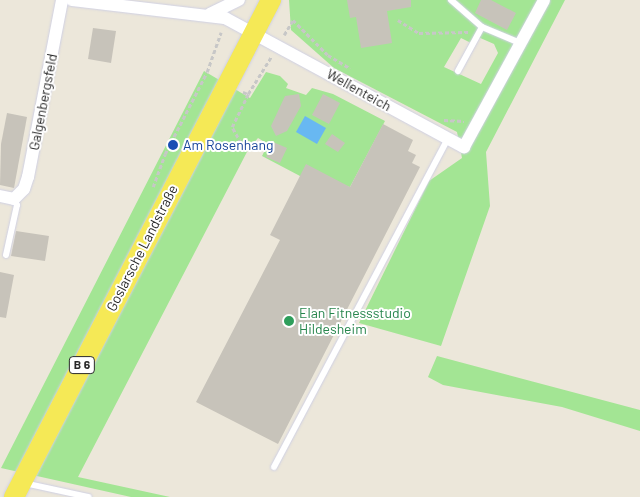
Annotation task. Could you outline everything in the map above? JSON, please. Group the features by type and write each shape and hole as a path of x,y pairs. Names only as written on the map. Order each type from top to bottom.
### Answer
{"main road":[{"name":"Goslarsche Landstraße","path":"18,490 271,0"}],"street":[{"name":"Galgenbergsfeld","path":"14,199 24,189 28,178 62,0"},
{"path":"72,0 210,14 225,18 253,34"},
{"path":"210,14 239,0"},
{"path":"520,43 544,0"},
{"name":"Wellenteich","path":"253,34 464,147 520,43"},
{"path":"0,196 14,199"}],"lane":[{"path":"451,0 482,27 520,43"},
{"path":"458,71 482,27"},
{"path":"274,467 448,138"},
{"path":"6,255 17,205 14,199"},
{"path":"18,490 89,497"}],"path":[{"path":"152,192 165,154 216,50 225,18"},
{"path":"293,20 328,55 351,69"},
{"path":"398,20 419,33 468,32 482,27"},
{"path":"244,149 232,127 248,94"},
{"path":"436,116 444,120 467,120"}],"green space":[{"path":"289,0 565,0 486,152 490,206 441,346 359,323 429,181 462,158 457,132 334,68 291,30","holes":["478,37 494,44 498,53 481,84 444,67 461,38 473,44"]},
{"path":"204,71 250,98 266,72 280,76 288,84 286,88 306,95 312,88 333,94 385,121 350,187 300,176 262,156 268,144 258,138 248,150 78,477 170,497 131,497 1,468"},
{"path":"437,356 640,410 640,431 562,407 443,385 428,377"}],"water":[{"path":"305,116 326,128 317,144 296,132"}],"building":[{"path":"347,0 411,0 411,7 387,11 392,43 361,48 356,17 350,18"},
{"path":"481,0 491,0 516,13 507,30 475,13"},
{"path":"93,28 116,31 111,63 88,59"},
{"path":"299,94 301,106 287,131 276,136 271,126 285,96"},
{"path":"323,94 340,103 329,124 312,115"},
{"path":"7,113 27,117 14,188 0,185 1,144"},
{"name":"Elan Fitnessstudio Hildesheim","path":"383,124 413,140 408,151 416,155 412,163 420,167 278,444 196,402 280,240 270,235 306,164 350,187"},
{"path":"332,134 345,143 338,152 325,144"},
{"path":"273,142 287,148 280,163 266,157"},
{"path":"16,231 49,236 45,261 11,256"},
{"path":"0,272 14,275 6,318 0,317"}],"place":[{"name":"Am Rosenhang","path":"173,145"},
{"name":"Elan Fitnessstudio Hildesheim","path":"289,321"}]}
